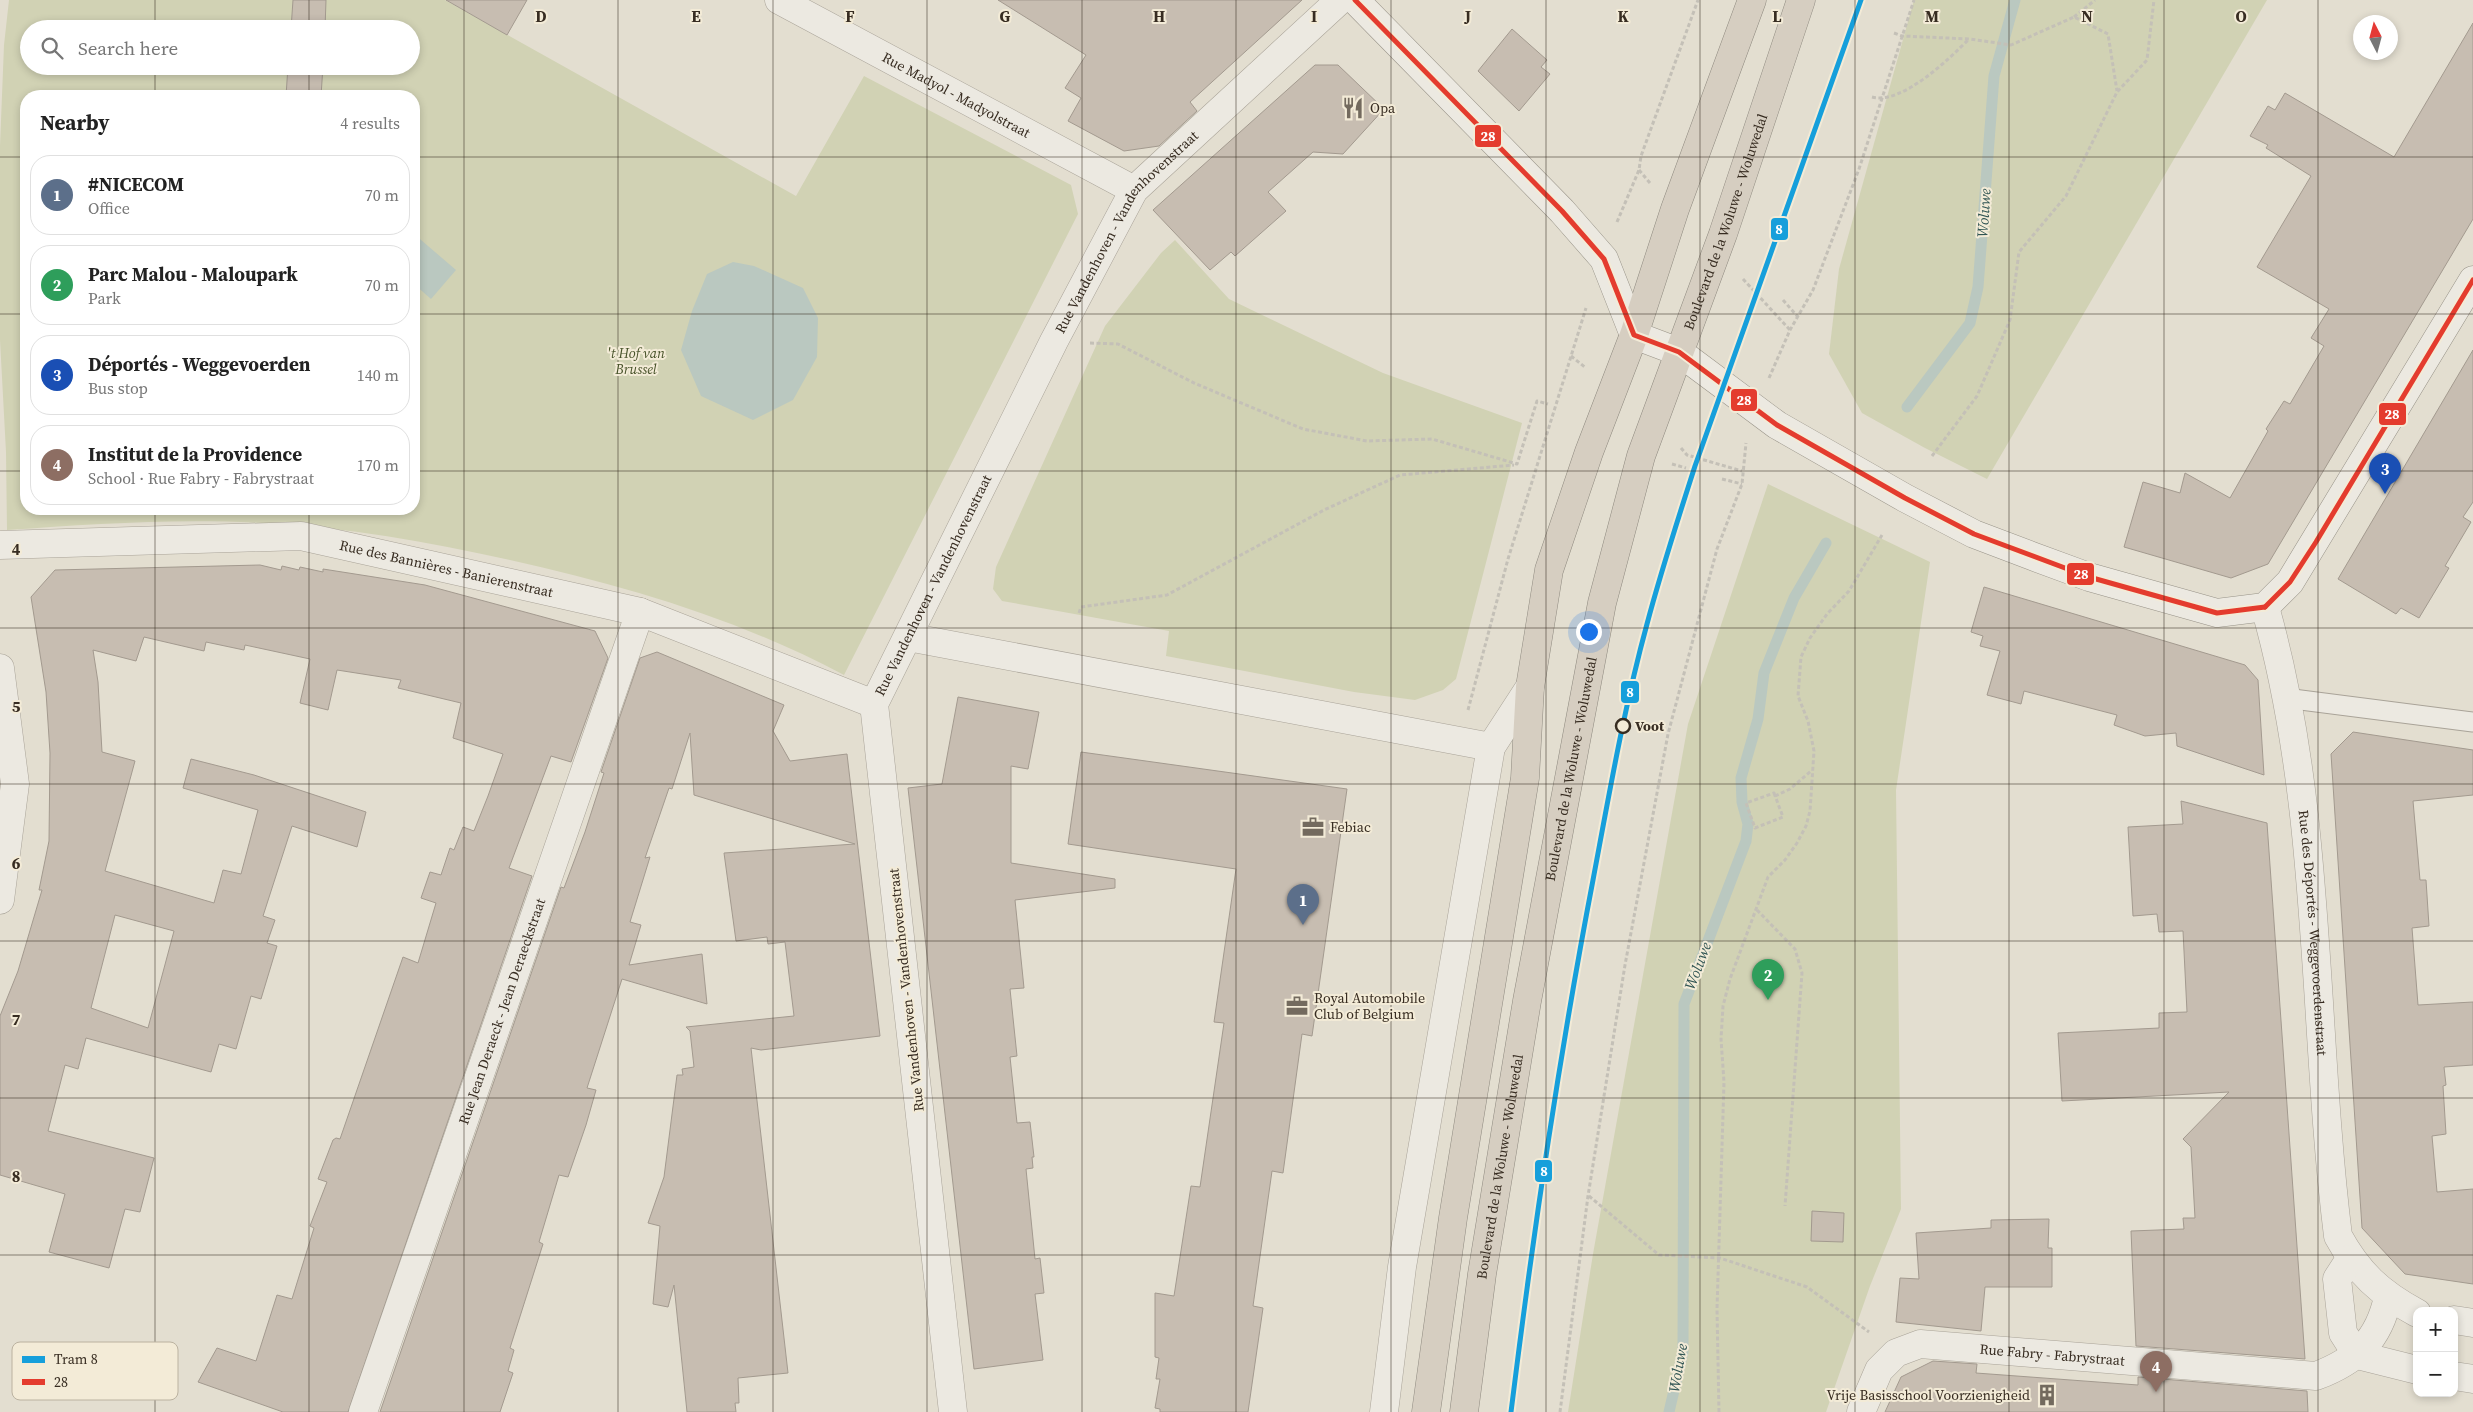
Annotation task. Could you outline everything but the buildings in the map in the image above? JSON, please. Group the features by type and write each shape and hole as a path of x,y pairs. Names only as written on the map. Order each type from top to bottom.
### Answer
{"highway":[{"path":"1426,1412 1454,1218 1525,778 1530,687 1549,570 1589,452 1634,335 1675,209 1752,0"},
{"name":"Boulevard de la Woluwe - Woluwedal","path":"1464,1412 1482,1274 1527,1000 1602,603 1641,456 1723,234 1801,0"}],"street":[{"name":"Rue Madyol - Madyolstraat","path":"779,0 1134,190"},
{"name":"Rue Vandenhoven - Vandenhovenstraat","path":"953,1412 874,704 1054,341 1134,190 1340,0"},
{"path":"1355,0 1586,238 1604,259 1634,335 1679,352 1777,425 1905,498 1974,534 2089,577 2217,613 2265,607 2290,582 2316,542 2473,280"},
{"name":"Rue des Bannières - Banierenstraat","path":"0,545 301,536 640,612 874,704"},
{"name":"Rue des Déportés - Weggevoerdenstraat","path":"2265,607 2280,660 2307,824 2338,1236 2350,1259 2388,1297 2413,1311"},
{"name":"Rue Jean Deraeck - Jean Deraeckstraat","path":"363,1412 640,612"},
{"path":"908,637 1491,747"},
{"path":"0,668 15,784 0,900"},
{"path":"1384,1412 1404,1258 1491,747 1530,687"},
{"path":"2350,1259 2337,1279 2343,1333 2357,1355 2399,1368 2413,1370"},
{"name":"Rue Fabry - Fabrystraat","path":"1861,1412 1880,1370 1896,1353 1920,1344 2316,1376 2336,1369 2357,1355 2372,1338 2384,1317 2388,1297"},
{"path":"2458,1321 2473,1323"},
{"path":"2458,1377 2473,1379"}],"lane":[{"path":"2285,698 2473,722"}],"path":[{"path":"1626,199 1639,170 1641,156 1698,0"},
{"path":"1770,376 1790,330 1816,281 1859,169 1914,0"},
{"path":"1894,33 1902,36 1970,39 2011,45 2074,17 2095,0"},
{"path":"1932,456 1977,396 2010,320 2019,252 2066,196 2117,92 2147,60 2154,0"},
{"path":"2074,17 2108,34 2117,92"},
{"path":"1872,97 1881,99 1899,94 1940,68 1970,39"},
{"path":"1639,170 1651,184"},
{"path":"1748,286 1790,330"},
{"path":"1783,300 1798,317"},
{"path":"1054,341 1118,344 1194,383 1302,428 1367,441 1432,440 1517,464"},
{"path":"1572,356 1589,371"},
{"path":"1517,464 1537,401 1548,404"},
{"path":"1560,1412 1588,1196 1625,965 1668,734 1717,549 1742,484 1745,445"},
{"path":"1687,455 1742,471"},
{"path":"1080,613 1081,607 1167,595 1324,510 1400,475 1517,464"},
{"path":"1722,479 1742,484"},
{"path":"1719,1412 1717,1310 1724,1082 1721,1038 1723,1006 1730,979 1768,877 1785,860 1806,826 1814,751 1808,721 1798,696 1801,657 1810,638 1827,614 1849,591 1882,535"},
{"path":"1776,796 1790,789 1811,771"},
{"path":"1774,793 1776,796 1783,817 1755,828 1746,803 1774,793"},
{"path":"1757,910 1795,949 1802,974 1800,1029 1785,1206"},
{"path":"1588,1196 1659,1255 1720,1258 1807,1287 1896,1353"}],"green space":[{"name":"'t Hof van Brussel","path":"9,0 445,0 796,196 864,76 1071,185 1078,214 844,675 764,637 681,606 553,570 418,541 293,525 198,521 134,522 7,530 6,452 0,340 0,146 4,45"},
{"path":"1914,0 2267,0 1987,479 1925,448 1862,413 1829,354 1839,269"},
{"path":"1175,240 1229,299 1383,373 1522,423 1456,679 1443,690 1415,700 1354,692 1166,656 1169,631 1002,601 993,589 996,567 1105,326 1161,253"},
{"path":"1768,484 1930,562 1896,790 1901,1209 1870,1286 1826,1412 1568,1412 1593,1254 1688,724"}],"shaded area":[{"path":"420,239 456,270 431,299 420,289"},
{"path":"733,262 754,266 803,288 818,318 817,357 793,400 753,420 701,396 681,350 692,311 707,274"}],"waterway":[{"name":"Woluwe","path":"1907,407 1970,323 1978,287 1994,76 2015,0"},
{"name":"Woluwe","path":"1669,1412 1683,1352 1684,1004 1746,841 1748,824 1742,802 1741,778 1758,719 1764,673 1794,598 1826,543"}],"tram line":[{"name":"8","path":"1511,1412 1528,1279 1569,1013 1611,784 1639,656 1652,604 1695,466 1861,0"}],"transit line":[{"name":"28","path":"1355,0 1562,211 1604,259 1634,335 1679,352 1777,425 1905,498 1974,534 2089,577 2217,613 2265,607"},
{"name":"28","path":"2265,607 2290,582 2316,542 2473,280"}],"place":[{"name":"Opa","path":"1353,108"},
{"name":"Déportés - Weggevoerden","path":"2385,494"},
{"name":"Voot","path":"1623,726"},
{"name":"Febiac","path":"1313,827"},
{"name":"#NICECOM","path":"1303,925"},
{"name":"Parc Malou - Maloupark","path":"1768,1000"},
{"name":"Royal Automobile Club of Belgium","path":"1297,1006"},
{"name":"Institut de la Providence","path":"2156,1392"},
{"name":"Vrije Basisschool Voorzienigheid","path":"2047,1395"}]}
